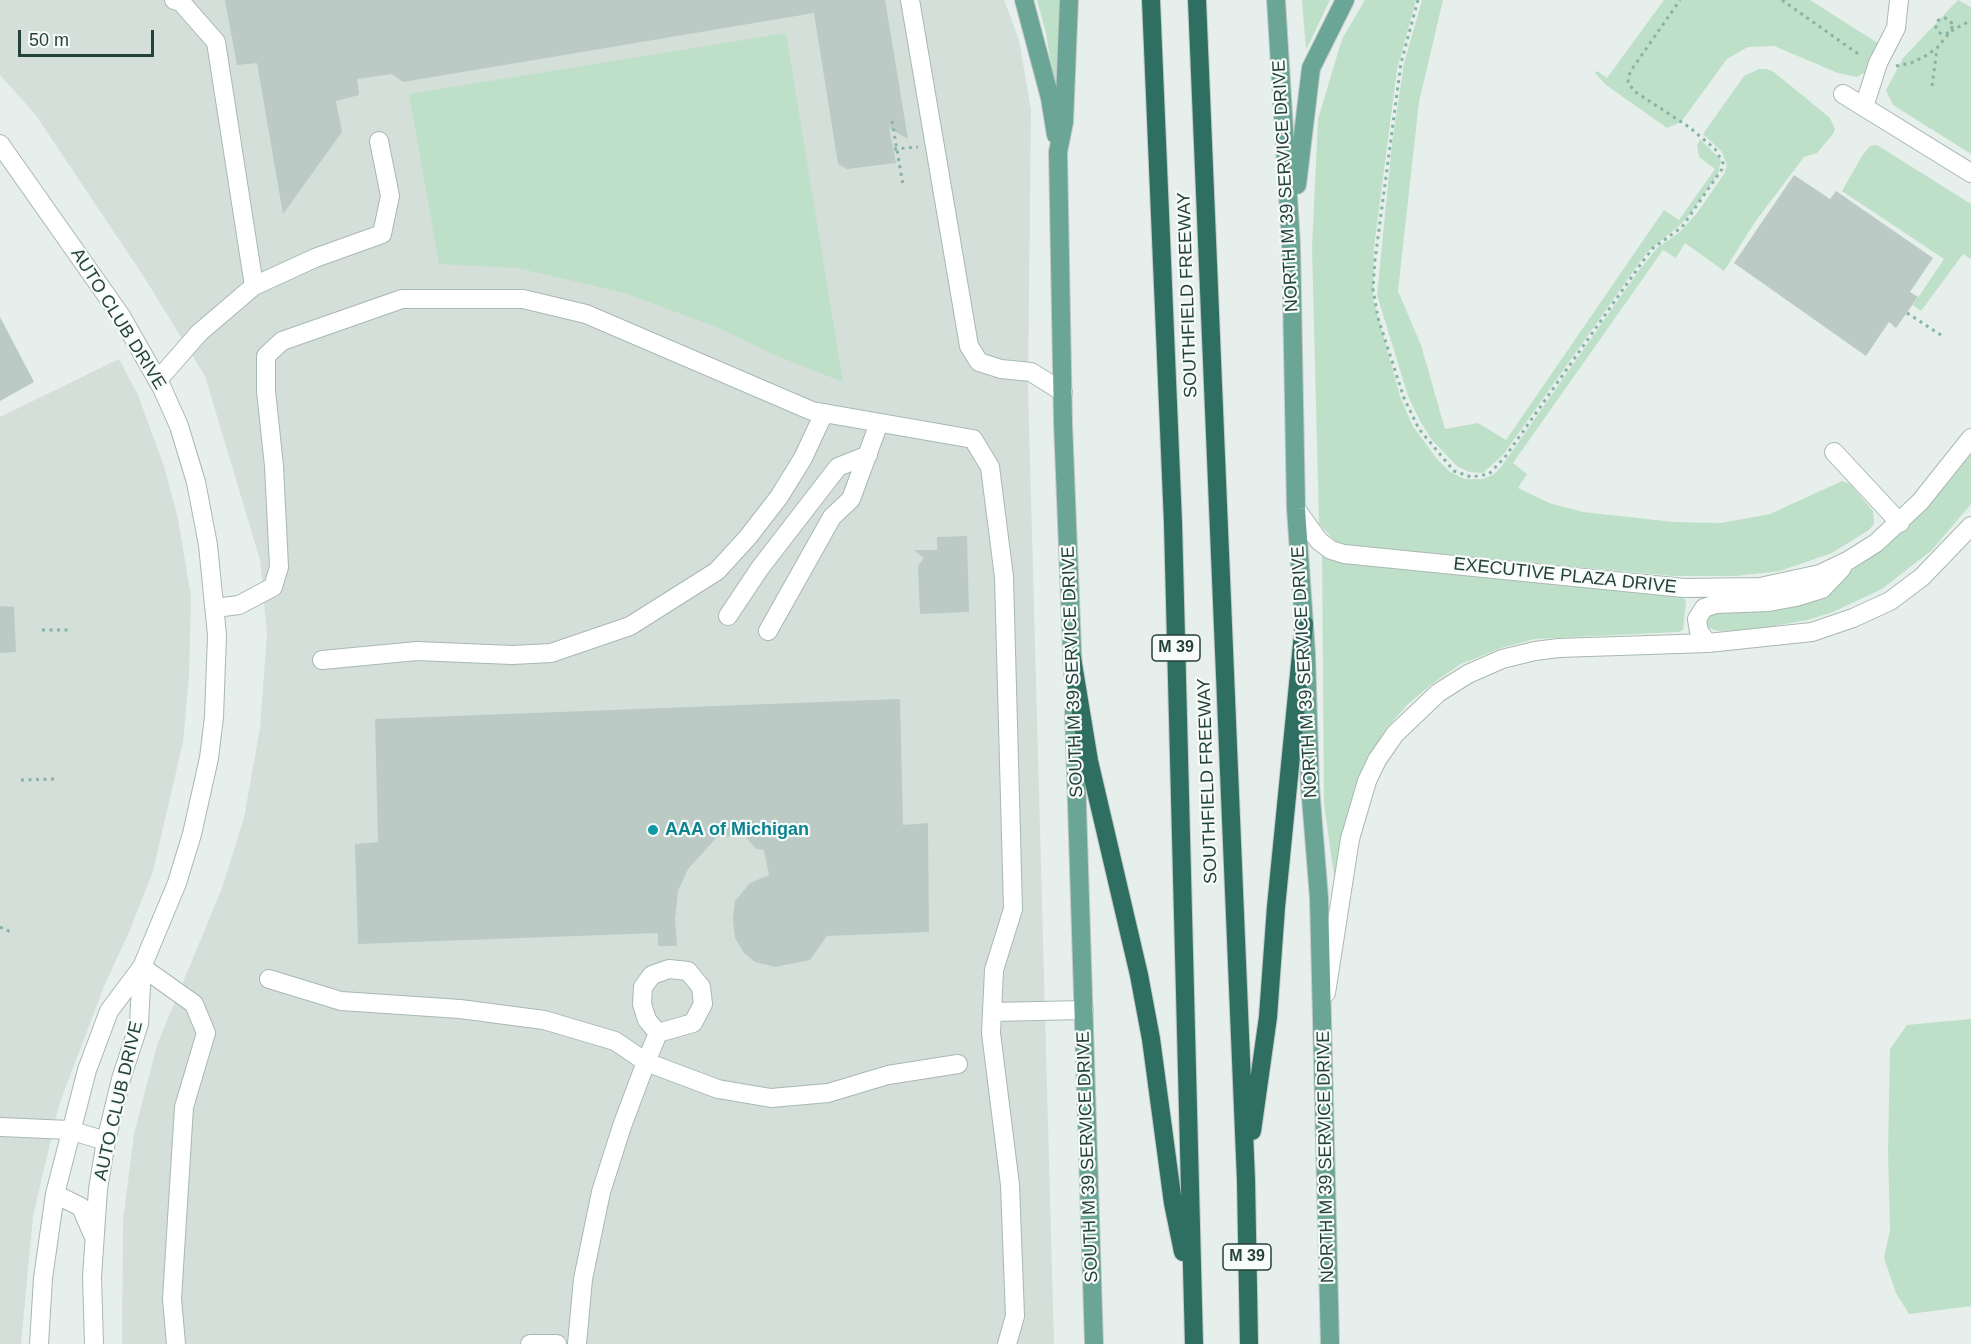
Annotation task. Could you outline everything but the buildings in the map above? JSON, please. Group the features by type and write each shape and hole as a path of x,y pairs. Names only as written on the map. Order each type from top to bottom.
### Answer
{"highway":[{"name":"SOUTHFIELD FREEWAY","path":"1151,0 1173,523 1194,1344"},
{"name":"SOUTHFIELD FREEWAY","path":"1197,0 1246,1180 1249,1344"},
{"path":"1246,1180 1268,1017 1276,907 1304,624"},
{"path":"1072,658 1089,761 1143,996 1173,1203 1192,1296"}],"main road":[{"path":"1024,0 1050,98 1058,152"},
{"name":"SOUTH M 39 SERVICE DRIVE","path":"1069,0 1064,122 1058,152 1063,392 1094,1344"},
{"name":"NORTH M 39 SERVICE DRIVE","path":"1276,0 1292,244 1296,510 1304,624 1323,1012 1330,1344"},
{"path":"1292,244 1304,111 1311,68 1345,0"}],"street":[{"path":"174,0 181,2 216,42 254,286"},
{"path":"910,0 969,346 979,362 1001,369 1031,372 1063,392"},
{"path":"1864,107 1878,63 1896,28 1899,0"},
{"path":"1843,94 1971,173"},
{"path":"158,380 199,333 254,286 315,258 382,234 390,196 379,141"},
{"name":"AUTO CLUB DRIVE","path":"0,144 121,316 158,380 178,426 196,482 208,545 215,608 216,687 203,787 177,883 142,967 109,1011 87,1070 69,1130 55,1194 43,1278 39,1344"},
{"path":"215,608 239,605 273,587 279,567 274,466 266,391 266,356 282,341 402,299 523,299 586,314 812,411 973,440 990,467 1004,577 1013,909 994,970 991,1033 1010,1185 1015,1316 1007,1344"},
{"path":"322,660 417,651 512,655 550,652 630,626 717,571 748,537 779,497 803,458 824,413"},
{"path":"768,631 832,517 851,499 879,423"},
{"name":"EXECUTIVE PLAZA DRIVE","path":"1708,644 1699,632 1697,619 1704,608 1716,604 1769,602 1821,589 1850,560 1900,523 1920,502 1971,438"},
{"path":"1834,452 1900,523"},
{"path":"728,616 760,568 838,467 868,454"},
{"name":"EXECUTIVE PLAZA DRIVE","path":"1296,510 1319,542 1331,550 1344,554 1684,588 1736,589 1781,584 1820,574 1850,560"},
{"path":"1323,1012 1357,809 1377,760 1411,715 1438,693 1468,674 1502,659 1535,651 1559,648 1708,644 1770,639 1812,632 1853,618 1898,595 1965,546 1971,526"},
{"path":"142,967 194,1004 206,1033 184,1107 172,1299 176,1344"},
{"name":"AUTO CLUB DRIVE","path":"94,1344 94,1237 106,1141 121,1079 139,1024 142,967"},
{"path":"269,979 341,1001 460,1009 544,1020 615,1041 646,1062 718,1089 771,1098 828,1093 888,1075 958,1064"},
{"path":"992,1012 1084,1010"},
{"path":"577,1344 583,1279 601,1192 622,1126 658,1033"},
{"path":"0,1127 69,1130 106,1141"},
{"path":"55,1194 81,1208 94,1237"},
{"path":"530,1344 556,1344"}],"path":[{"path":"1418,0 1401,63 1373,289 1378,318 1400,387 1419,429 1455,471 1471,477 1489,474 1505,457 1643,261 1653,248 1682,227 1722,169 1723,163 1715,149 1689,128 1634,91 1628,82 1630,72 1680,0"},
{"path":"1943,18 1950,22 1952,27 1950,32 1943,34 1935,28 1938,21 1943,18"},
{"path":"1932,86 1937,48"},
{"path":"892,120 895,150 903,185"},
{"path":"895,150 924,146"},
{"path":"1907,313 1944,338"},
{"path":"42,630 69,630"},
{"path":"21,780 54,779"},
{"path":"0,927 11,932"}],"shaded area":[{"path":"0,0 1004,0 1019,40 1031,110 1028,388 1054,1344 122,1344 123,1220 134,1134 157,1045 222,888 244,818 260,728 267,634 260,560 205,376 144,277 35,114 0,75"},
{"path":"119,359 138,395 165,469 178,519 191,596 189,678 183,742 153,871 130,930 105,984 59,1105 33,1216 21,1344 0,1344 0,417"}],"green space":[{"path":"1037,0 1064,0 1058,111 1046,33"},
{"path":"1302,0 1330,0 1306,50"},
{"path":"1365,0 1416,0 1397,70 1374,248 1373,299 1400,396 1412,425 1437,459 1450,472 1465,479 1483,479 1493,475 1501,467 1640,269 1658,247 1680,232 1697,213 1724,174 1727,166 1722,152 1703,134 1744,76 1759,69 1767,69 1774,72 1830,118 1835,129 1833,134 1817,153 1804,157 1755,222 1724,271 1685,243 1676,258 1663,250 1513,463 1527,474 1518,488 1549,503 1583,512 1674,522 1721,523 1770,514 1842,481 1850,484 1873,511 1874,524 1869,530 1832,553 1780,571 1736,576 1673,576 1346,545 1335,541 1319,524 1312,247 1318,119 1342,39"},
{"path":"1422,0 1443,0 1419,102 1398,291 1421,345 1445,429 1478,423 1506,440 1664,210 1679,220 1715,169 1699,157 1697,146 1700,139 1721,160 1718,174 1691,213 1647,252 1503,455 1483,473 1469,472 1457,466 1432,440 1420,421 1408,396 1377,295 1392,143 1404,63"},
{"path":"1664,0 1810,0 1884,47 1871,69 1857,77 1838,73 1774,46 1748,47 1727,59 1681,122 1667,128 1606,85 1595,73 1597,71 1607,78"},
{"path":"1958,0 1971,7 1971,154 1893,105 1886,90 1903,58"},
{"path":"786,33 843,382 777,356 714,326 624,293 517,268 439,264 409,94"},
{"path":"1877,145 1971,204 1971,259 1963,254 1921,311 1913,305 1944,259 1842,191 1862,156 1870,146"},
{"path":"1971,451 1971,504 1932,550 1882,589 1833,612 1808,620 1751,630 1719,631 1709,628 1706,619 1710,612 1835,584 1880,549"},
{"path":"1322,550 1682,597 1686,601 1683,630 1535,639 1501,648 1461,664 1432,684 1408,704 1386,729 1368,757 1358,781 1336,890 1324,804"},
{"path":"1971,1019 1971,1306 1909,1314 1896,1293 1884,1258 1890,1230 1888,1151 1890,1049 1907,1025"}],"place":[{"name":"AAA of Michigan","path":"653,830"}]}
